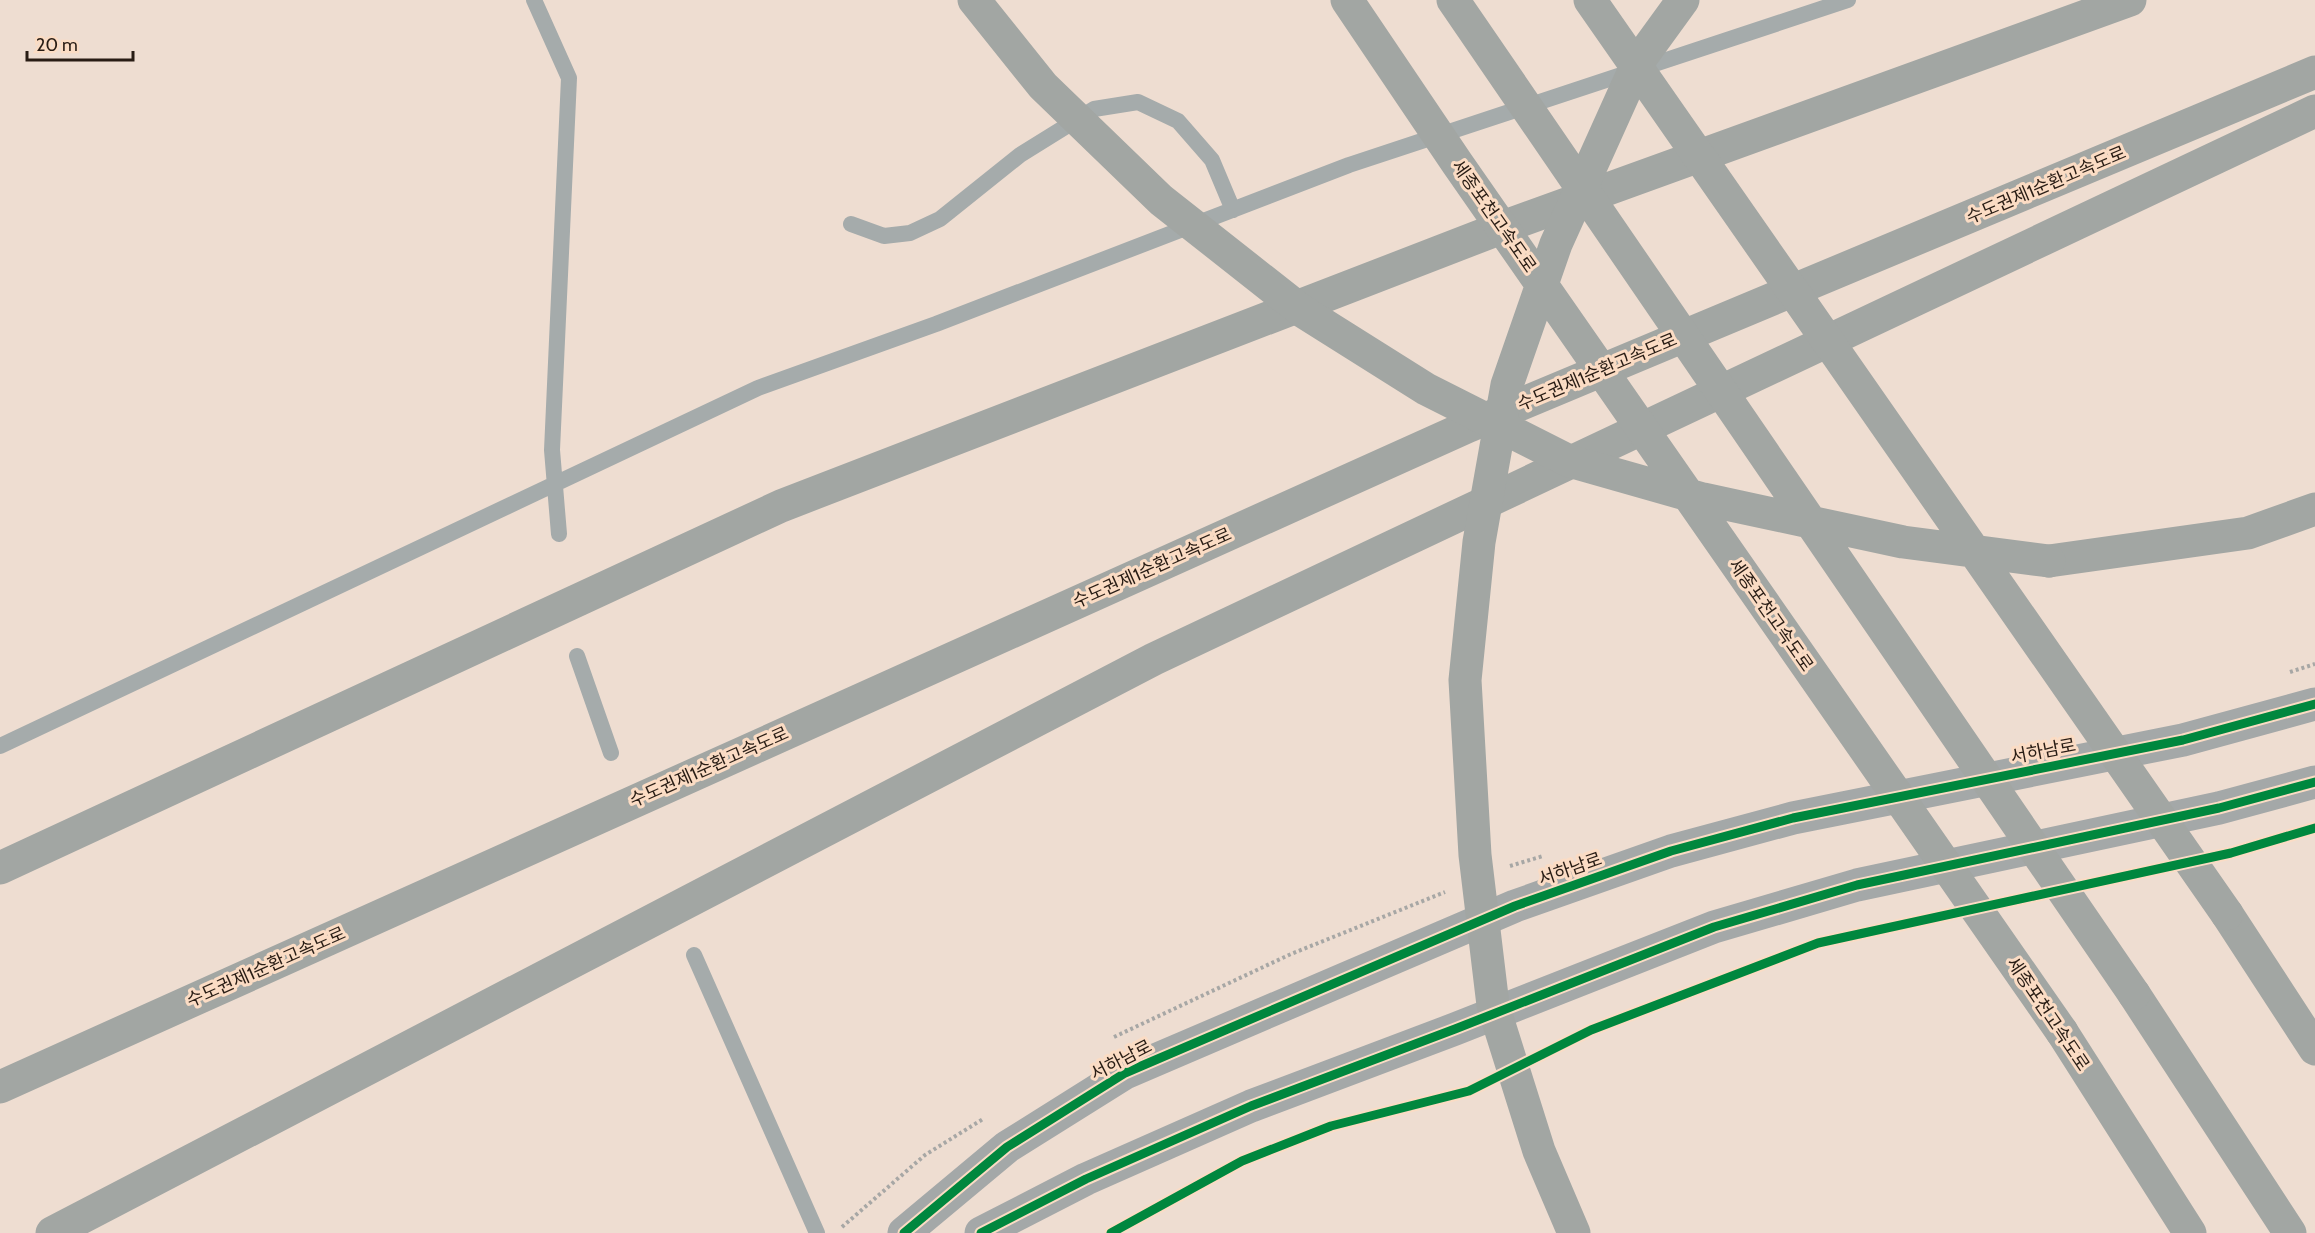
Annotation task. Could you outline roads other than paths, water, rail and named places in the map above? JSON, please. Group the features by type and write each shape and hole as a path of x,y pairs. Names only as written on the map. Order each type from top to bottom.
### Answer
{"highway":[{"path":"974,0 1042,86 1161,200 1302,312 1426,388 1569,461 1703,499 1903,542 2049,561 2248,532 2315,509"},
{"name":"세종포천고속도로","path":"1347,0 1457,163 2062,1032 2190,1233"},
{"path":"1453,0 2134,994 2290,1233"},
{"path":"1590,0 2227,914 2315,1049"},
{"path":"1574,1233 1539,1151 1492,1005 1475,855 1465,680 1479,542 1507,385 1556,244 1634,73 1683,0"},
{"path":"0,868 781,506 1514,223 2130,0"},
{"name":"수도권제1순환고속도로","path":"0,1087 1469,426 2315,72"},
{"path":"52,1233 1154,659 2315,111"}],"main road":[{"name":"서하남로","path":"904,1233 1007,1147 1125,1073 1515,906 1671,851 1793,818 2182,740 2315,704"},
{"path":"981,1233 1086,1179 1251,1106 1714,927 1857,885 2219,808 2315,782"}],"lane":[{"path":"534,0 569,78 552,450 559,534"},
{"path":"0,746 758,388 936,324 1349,165 1848,0"},
{"path":"851,224 884,236 910,233 940,219 1020,155 1094,109 1138,102 1178,121 1212,160 1233,210"},
{"path":"577,656 611,753"},
{"path":"694,955 817,1233"}]}
